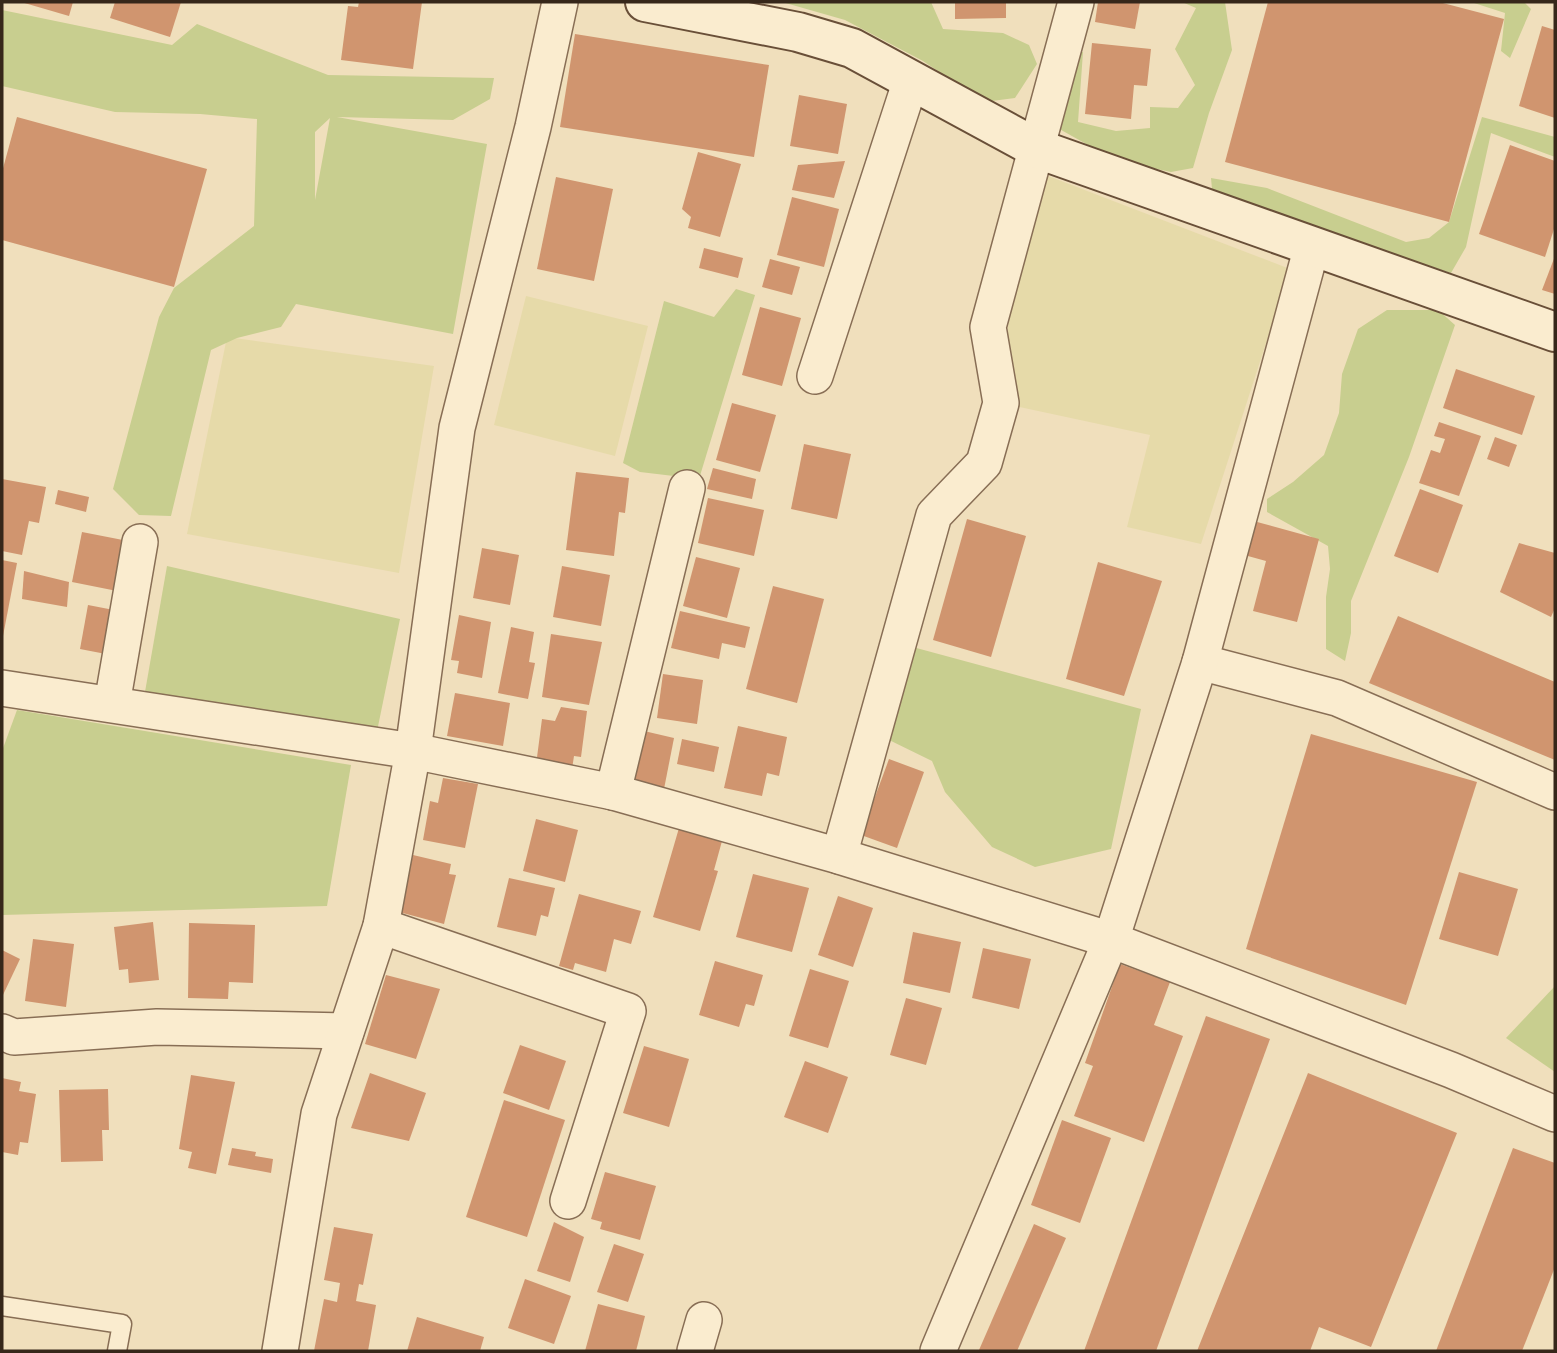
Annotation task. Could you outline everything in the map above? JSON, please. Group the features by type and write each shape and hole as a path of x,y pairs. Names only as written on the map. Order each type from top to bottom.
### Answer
{"street":[{"path":"280,1351 318,1114 381,926 413,751 457,428 533,127 560,2"},
{"path":"645,2 798,32 852,48 1038,149 1555,332"},
{"path":"839,856 934,515 984,463 1001,403 988,327 1076,2"},
{"path":"815,376 911,80"},
{"path":"938,1351 1111,940 1200,662 1312,246"},
{"path":"613,792 687,488"},
{"path":"112,705 140,542"},
{"path":"1200,662 1336,698 1555,792"},
{"path":"5,698 112,705 413,751 613,792 839,856 1111,940 1451,1070 1555,1114"},
{"path":"381,926 628,1011 568,1201"},
{"path":"2,1032 14,1037 157,1027 346,1031"}],"lane":[{"path":"2,1306 122,1324 117,1351"}],"shaded area":[{"path":"1043,174 1290,269 1201,544 1127,527 1150,435 1001,403 1009,316"},
{"path":"526,296 648,326 615,456 494,425"},
{"path":"227,337 434,366 399,573 187,534"}],"green space":[{"path":"782,2 931,2 943,29 1003,33 1029,45 1037,64 1015,98 984,102 923,61 845,20"},
{"path":"1182,2 1225,2 1232,50 1193,168 1171,172 1115,160 1054,126 1067,51 1083,52 1078,122 1116,131 1150,128 1150,107 1178,108 1195,85 1175,49 1196,8"},
{"path":"1471,2 1524,2 1531,9 1510,58 1501,51 1505,13"},
{"path":"2,10 172,45 197,24 328,75 494,78 490,99 453,120 337,117 487,144 453,334 296,304 281,327 237,338 211,350 171,516 139,515 113,489 159,317 174,288 254,226 257,119 200,114 115,112 2,86","holes":["330,118 315,200 315,132"]},
{"path":"1482,117 1555,137 1555,157 1491,133 1466,247 1451,273 1368,247 1212,189 1211,178 1267,188 1406,242 1429,238 1449,222"},
{"path":"736,289 755,295 699,479 640,472 623,463 664,301 714,317"},
{"path":"1387,310 1438,310 1455,325 1409,457 1351,601 1351,633 1345,661 1326,649 1326,597 1330,569 1328,546 1267,512 1267,499 1293,482 1324,455 1339,413 1342,374 1358,329"},
{"path":"167,566 400,619 374,746 142,709"},
{"path":"909,646 1141,709 1111,849 1035,867 992,847 945,792 932,761 885,738"},
{"path":"17,710 351,765 327,906 2,915 2,751"},
{"path":"1555,986 1555,1072 1506,1038"}],"building":[{"path":"21,2 73,2 69,16"},
{"path":"115,2 181,2 170,37 110,18"},
{"path":"359,2 422,2 413,69 341,60 348,6 358,7"},
{"path":"955,2 1006,2 1006,18 955,19"},
{"path":"1098,2 1140,2 1135,29 1095,22"},
{"path":"1268,2 1439,2 1504,19 1449,222 1225,162"},
{"path":"1542,26 1555,30 1555,118 1519,106"},
{"path":"575,34 769,65 754,157 560,127"},
{"path":"1092,43 1151,49 1147,86 1134,85 1131,119 1085,114"},
{"path":"799,95 847,104 838,154 790,146"},
{"path":"17,117 207,169 174,287 2,240 2,172"},
{"path":"1510,145 1555,161 1555,226 1545,257 1479,234"},
{"path":"698,152 741,164 720,237 688,228 691,217 682,209"},
{"path":"845,161 834,198 792,190 798,165"},
{"path":"556,177 613,189 594,281 537,269"},
{"path":"792,197 839,209 824,267 777,255"},
{"path":"704,248 743,258 738,278 699,268"},
{"path":"1555,256 1555,294 1542,290"},
{"path":"770,259 800,267 792,295 762,287"},
{"path":"760,307 801,318 782,386 742,375"},
{"path":"1456,369 1535,396 1522,435 1443,408"},
{"path":"732,403 776,415 760,472 716,460"},
{"path":"1439,422 1481,436 1459,496 1419,483 1431,450 1440,453 1445,439 1434,436"},
{"path":"1495,437 1517,445 1509,467 1487,459"},
{"path":"804,444 851,454 837,519 791,509"},
{"path":"713,468 756,479 752,499 707,489"},
{"path":"576,472 629,478 625,513 619,512 614,556 566,550"},
{"path":"2,479 46,487 39,523 29,521 22,555 2,551"},
{"path":"1420,489 1463,505 1438,573 1394,556"},
{"path":"58,490 89,497 86,512 55,504"},
{"path":"708,498 764,510 754,556 698,543"},
{"path":"967,519 1026,536 991,657 933,640"},
{"path":"1246,519 1319,539 1297,622 1253,611 1266,561 1237,553"},
{"path":"82,532 128,541 117,591 72,582"},
{"path":"1519,543 1555,553 1555,608 1551,617 1500,592"},
{"path":"482,548 519,555 510,605 473,598"},
{"path":"696,557 740,568 727,618 683,606"},
{"path":"2,560 17,563 3,636 2,636"},
{"path":"1098,562 1162,581 1124,696 1066,679"},
{"path":"562,566 610,575 601,626 553,617"},
{"path":"24,571 69,582 67,607 22,599"},
{"path":"773,586 824,599 797,703 746,689"},
{"path":"88,605 119,611 111,655 80,649"},
{"path":"680,611 750,627 745,648 722,643 719,659 671,648"},
{"path":"459,615 491,622 482,678 457,673 459,661 451,660"},
{"path":"1398,616 1555,682 1555,760 1369,683"},
{"path":"511,627 534,632 529,662 535,663 528,699 498,693"},
{"path":"551,634 602,642 589,705 542,697"},
{"path":"663,674 703,680 697,724 657,718"},
{"path":"455,693 510,703 503,746 447,736"},
{"path":"561,707 587,711 581,757 574,756 572,769 536,765 542,719 555,721"},
{"path":"738,726 787,737 779,776 767,773 762,796 724,788"},
{"path":"644,731 674,738 664,789 633,783"},
{"path":"1311,734 1477,782 1406,1005 1246,949"},
{"path":"682,739 719,747 714,772 677,764"},
{"path":"889,759 924,772 897,848 861,835"},
{"path":"443,778 478,784 465,848 423,840 430,801 438,803"},
{"path":"536,819 578,830 565,882 523,871"},
{"path":"679,828 722,841 714,870 718,871 700,931 653,917"},
{"path":"413,855 451,864 449,874 456,875 444,924 399,912"},
{"path":"1459,872 1518,889 1498,956 1439,939"},
{"path":"753,874 809,888 792,952 736,937"},
{"path":"509,878 555,888 548,917 541,915 536,936 497,927"},
{"path":"579,894 641,911 631,944 614,939 606,972 575,963 573,970 559,966"},
{"path":"838,896 873,908 853,967 818,955"},
{"path":"153,922 159,980 129,983 128,969 119,970 114,927"},
{"path":"189,923 255,925 253,983 229,982 228,999 188,998"},
{"path":"913,932 961,942 950,993 903,983"},
{"path":"33,939 74,944 66,1007 25,1001"},
{"path":"983,948 1031,959 1019,1009 972,998"},
{"path":"2,950 20,959 2,997"},
{"path":"715,961 763,975 754,1006 746,1004 739,1027 699,1015"},
{"path":"1120,964 1170,982 1154,1025 1183,1036 1144,1142 1074,1116 1093,1066 1085,1063"},
{"path":"810,969 849,981 828,1048 789,1036"},
{"path":"386,975 440,989 416,1059 365,1044"},
{"path":"906,998 942,1008 926,1065 890,1055"},
{"path":"1206,1016 1270,1039 1156,1351 1084,1351"},
{"path":"520,1045 566,1061 549,1110 503,1093"},
{"path":"644,1046 689,1059 669,1127 623,1113"},
{"path":"805,1061 848,1077 828,1133 784,1117"},
{"path":"370,1073 426,1093 409,1141 351,1128"},
{"path":"1308,1073 1457,1133 1371,1347 1319,1327 1310,1351 1197,1351"},
{"path":"191,1075 235,1082 216,1174 188,1168 192,1152 179,1149"},
{"path":"2,1078 21,1082 19,1091 36,1094 28,1143 20,1142 18,1155 2,1152"},
{"path":"108,1089 109,1130 102,1130 103,1161 61,1162 59,1090"},
{"path":"504,1100 565,1120 527,1237 466,1217"},
{"path":"1062,1120 1111,1138 1080,1223 1031,1205"},
{"path":"232,1148 256,1152 255,1156 273,1159 271,1173 228,1165"},
{"path":"1513,1148 1555,1163 1555,1267 1522,1351 1436,1351"},
{"path":"605,1172 656,1186 640,1240 600,1229 602,1222 591,1219"},
{"path":"554,1222 584,1237 570,1282 537,1271"},
{"path":"1034,1224 1066,1238 1017,1351 979,1350"},
{"path":"334,1227 373,1234 363,1285 359,1284 356,1301 376,1305 368,1351 314,1351 324,1299 337,1302 340,1283 324,1280"},
{"path":"614,1244 644,1254 628,1302 597,1292"},
{"path":"525,1279 571,1296 554,1344 508,1328"},
{"path":"598,1304 645,1316 636,1351 585,1351"},
{"path":"417,1317 484,1337 480,1351 407,1351"}]}
